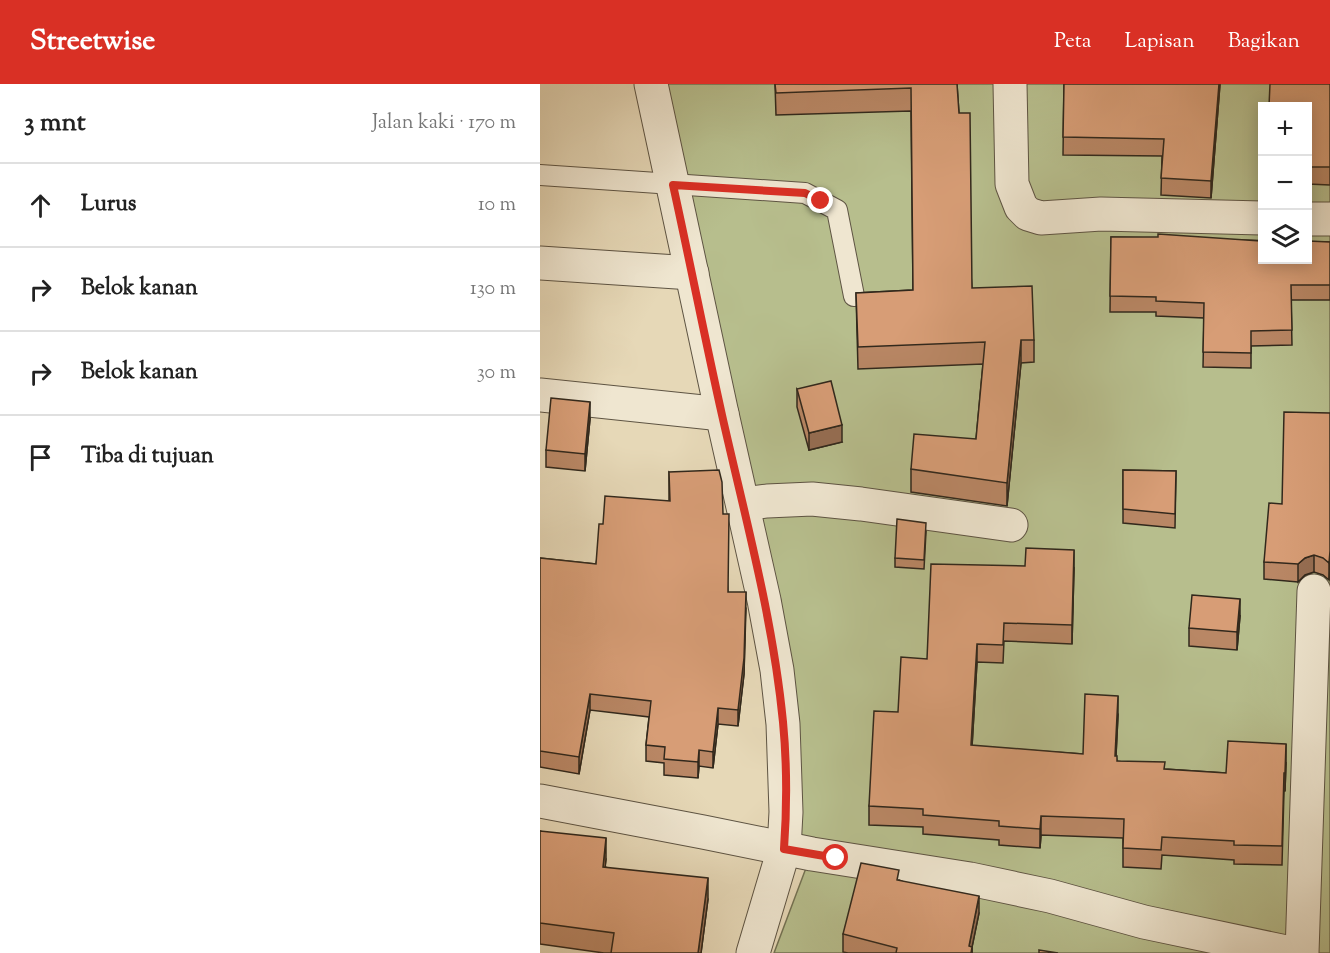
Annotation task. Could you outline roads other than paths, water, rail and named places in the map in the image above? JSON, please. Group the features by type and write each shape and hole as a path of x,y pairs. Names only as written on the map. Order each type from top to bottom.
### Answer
{"street":[{"path":"651,84 722,414 755,502 764,600 781,702 786,812 810,854"},
{"path":"1010,84 1012,184 1021,207 1028,214 1041,218 1101,214 1258,218"},
{"path":"1312,219 1330,219"},
{"path":"540,263 692,273"},
{"path":"540,395 722,414"},
{"path":"755,502 812,499 1011,525"},
{"path":"1302,953 1314,591"},
{"path":"540,801 810,854 970,879 1050,896 1144,922 1291,953"},
{"path":"753,953 810,854"}],"lane":[{"path":"540,175 805,193 837,210 854,296"}]}
